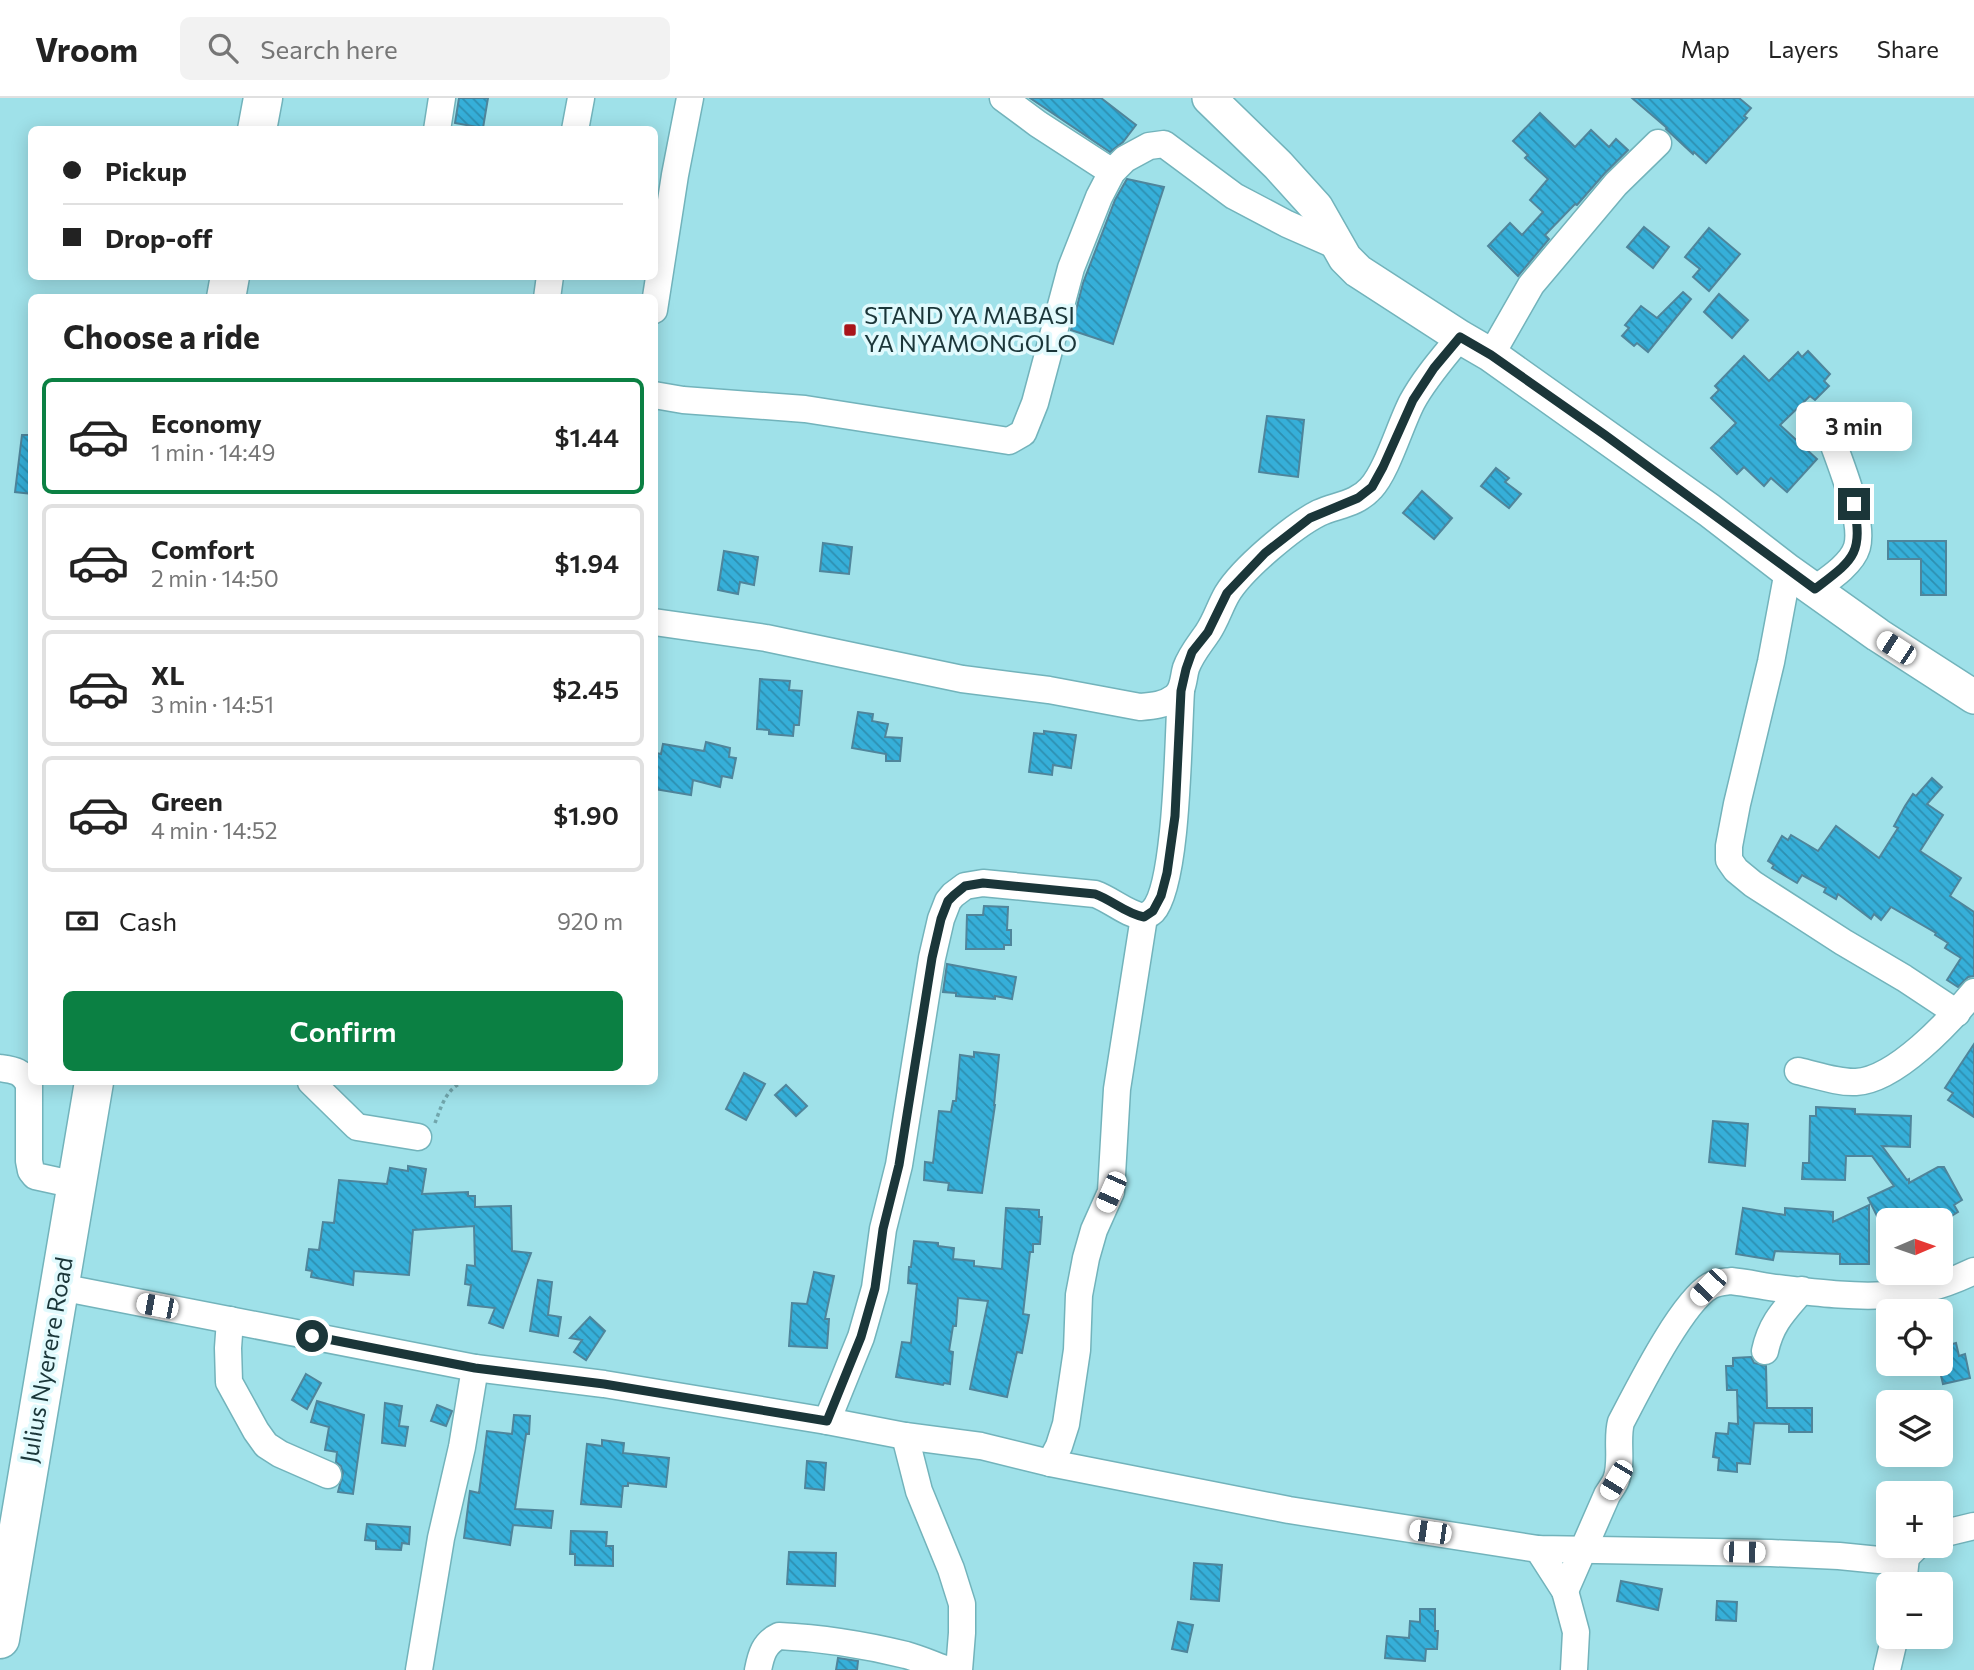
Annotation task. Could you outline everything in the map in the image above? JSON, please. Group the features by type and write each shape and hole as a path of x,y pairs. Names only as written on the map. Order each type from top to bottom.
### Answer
{"highway":[{"path":"258,126 263,98"},
{"name":"Julius Nyerere Road","path":"0,1639 93,1085"}],"main road":[{"path":"1209,98 1278,165 1316,207 1337,246 1358,271 1491,355 1709,510 1878,635 1974,697"}],"street":[{"path":"438,126 442,98"},
{"path":"576,126 581,98"},
{"path":"656,294 690,98"},
{"path":"1003,98 1112,172"},
{"path":"1491,355 1531,285 1616,184 1658,143"},
{"path":"658,396 805,409 1009,440 1023,433 1035,403 1071,268 1099,197 1112,172 1125,159 1156,144 1164,144 1234,196 1337,246"},
{"path":"827,1421 861,1337 875,1288 883,1229 899,1165 932,958 948,901 965,886 983,883 1095,894 1107,898 1135,916 1144,917 1153,911 1161,896 1167,873 1175,816 1181,691 1192,652 1208,632 1227,593 1265,553 1317,514 1358,498 1372,487 1413,400 1434,368 1460,337"},
{"path":"1815,589 1844,567 1857,548 1858,526 1854,504 1825,421"},
{"path":"1788,571 1771,662 1737,804 1729,860 1736,870 1753,884 1956,1013"},
{"path":"658,623 766,638 962,679 1049,690 1140,707 1165,703 1181,691"},
{"path":"1140,707 1160,720 1178,737"},
{"path":"1050,1462 1066,1424 1077,1350 1079,1295 1086,1258 1094,1230 1111,1192 1117,1089 1144,917"},
{"path":"1798,1071 1856,1082 1872,1079 1928,1042 1974,992"},
{"path":"0,1068 19,1071 28,1082"},
{"path":"29,1085 31,1171 35,1176 76,1185"},
{"path":"314,1085 357,1128 425,1133"},
{"path":"1565,1591 1607,1494 1616,1480 1619,1470 1620,1422 1669,1336 1686,1311 1708,1287 1720,1282 1745,1282 1838,1295 1888,1297 1953,1281 1974,1271"},
{"path":"60,1287 475,1368 604,1384 905,1436 981,1446 1289,1510 1538,1549 1825,1555 1879,1560 1899,1558"},
{"path":"1765,1351 1778,1316 1802,1290"},
{"path":"230,1321 229,1382 256,1432 266,1445 280,1454 328,1475"},
{"path":"419,1670 441,1538 462,1447 475,1368"},
{"path":"905,1436 919,1491 951,1569 962,1604 959,1670"},
{"path":"1953,1531 1974,1526"},
{"path":"1538,1549 1565,1591 1576,1632 1574,1670"},
{"path":"758,1670 765,1646 779,1636 876,1649 909,1656 948,1670"},
{"path":"1887,1670 1892,1649"}],"path":[{"path":"425,1133 446,1095 458,1085"}],"building":[{"path":"459,98 488,98 483,126 455,123"},
{"path":"1030,98 1101,98 1136,125 1123,142 1110,152"},
{"path":"1632,98 1739,98 1751,108 1744,116 1747,118 1706,163"},
{"path":"1540,113 1575,147 1591,130 1609,147 1616,139 1628,150 1545,235 1549,239 1518,276 1488,246 1510,223 1522,235 1543,212 1530,200 1548,179 1525,158 1528,155 1513,141"},
{"path":"1127,179 1164,187 1113,344 1071,330 1083,283 1115,200"},
{"path":"1644,227 1669,247 1653,268 1627,247"},
{"path":"1709,228 1740,254 1709,291 1693,277 1700,269 1685,257"},
{"path":"1683,292 1691,299 1648,352 1637,343 1634,346 1622,336 1629,328 1625,325 1641,306 1657,318"},
{"path":"1719,294 1748,320 1732,338 1704,312"},
{"path":"1808,351 1830,374 1824,381 1829,386 1815,400 1810,396 1780,425 1817,459 1787,492 1771,478 1764,486 1744,467 1737,474 1711,448 1736,423 1711,398 1719,390 1715,386 1744,356 1769,381 1798,352 1802,357"},
{"path":"1267,416 1304,420 1298,477 1259,472"},
{"path":"22,435 28,435 28,494 15,492"},
{"path":"1496,468 1509,478 1505,482 1521,494 1509,508 1481,486"},
{"path":"1422,491 1452,518 1434,539 1403,513"},
{"path":"1888,541 1946,541 1946,595 1921,595 1921,559 1888,559"},
{"path":"823,543 852,547 849,574 820,571"},
{"path":"724,551 758,557 754,585 740,582 738,594 718,590"},
{"path":"760,679 790,681 789,690 802,691 799,725 794,725 793,736 769,734 769,730 757,729"},
{"path":"858,712 873,714 872,721 888,724 885,737 902,738 900,761 886,761 886,754 852,748"},
{"path":"1044,731 1076,735 1071,768 1053,765 1052,775 1029,772 1034,733 1044,734"},
{"path":"706,742 730,748 729,757 736,758 732,778 722,776 720,787 693,780 691,795 658,790 658,753 661,754 663,744 704,751"},
{"path":"1932,778 1942,787 1927,804 1943,815 1920,851 1961,878 1950,896 1974,912 1974,976 1968,977 1958,987 1947,980 1961,958 1945,948 1948,943 1935,935 1936,933 1891,907 1881,920 1874,914 1871,919 1838,894 1836,899 1824,892 1826,888 1802,875 1797,883 1772,868 1774,865 1768,861 1782,836 1788,840 1791,835 1818,851 1836,826 1879,858 1898,828 1894,826 1905,806 1913,794 1916,796"},
{"path":"984,906 1008,907 1007,930 1011,930 1011,945 1004,945 1004,949 966,949 967,915 983,915"},
{"path":"947,964 1016,977 1012,999 956,996 956,993 943,992"},
{"path":"1974,1044 1974,1117 1948,1100 1953,1093 1945,1088"},
{"path":"974,1052 999,1055 995,1105 982,1193 948,1190 949,1183 924,1180 925,1162 933,1163 939,1111 951,1112 953,1101 956,1101 960,1055 974,1057"},
{"path":"744,1073 765,1084 746,1120 726,1109"},
{"path":"786,1085 807,1106 796,1116 775,1095"},
{"path":"1816,1107 1855,1109 1855,1114 1911,1116 1910,1147 1882,1146 1907,1180 1909,1179 1909,1183 1938,1167 1944,1167 1962,1200 1954,1205 1958,1212 1953,1215 1953,1208 1876,1208 1876,1214 1868,1198 1894,1186 1872,1156 1846,1156 1845,1180 1802,1179 1803,1163 1809,1163 1810,1116 1816,1116"},
{"path":"1713,1121 1748,1124 1745,1166 1709,1162"},
{"path":"408,1166 426,1169 422,1194 468,1192 468,1196 475,1196 475,1207 511,1206 512,1251 531,1253 503,1328 489,1323 495,1308 468,1305 471,1285 465,1284 467,1265 475,1266 474,1226 413,1230 409,1275 354,1271 353,1285 311,1277 312,1271 306,1270 309,1249 319,1250 323,1222 334,1223 339,1180 387,1184 390,1168 408,1171"},
{"path":"1869,1205 1869,1264 1840,1264 1840,1254 1775,1251 1773,1260 1736,1254 1743,1208 1785,1215 1785,1208 1833,1212 1833,1222"},
{"path":"1006,1208 1039,1210 1039,1217 1042,1217 1040,1244 1033,1244 1033,1252 1030,1252 1023,1314 1029,1315 1022,1353 1017,1352 1007,1397 970,1389 988,1301 958,1298 956,1326 953,1326 949,1351 953,1352 950,1384 896,1377 902,1342 911,1343 917,1284 908,1283 914,1241 938,1243 938,1246 954,1248 953,1259 974,1261 974,1266 1002,1269"},
{"path":"814,1272 834,1276 825,1319 829,1319 827,1348 789,1346 792,1303 807,1304"},
{"path":"538,1280 552,1282 548,1315 561,1317 558,1336 530,1331"},
{"path":"590,1317 605,1331 586,1360 574,1352 582,1340 570,1338"},
{"path":"1956,1343 1959,1356 1965,1354 1970,1378 1943,1384 1941,1376 1953,1376 1953,1344"},
{"path":"1751,1357 1754,1363 1766,1366 1767,1408 1812,1408 1812,1432 1789,1432 1789,1424 1754,1423 1750,1464 1737,1463 1737,1472 1718,1470 1719,1458 1713,1457 1716,1433 1728,1434 1729,1423 1738,1424 1737,1390 1727,1390 1726,1366 1733,1366 1733,1358"},
{"path":"306,1374 321,1383 307,1409 292,1400"},
{"path":"317,1401 364,1415 353,1494 338,1492 343,1473 336,1462 337,1452 325,1450 329,1427 311,1422"},
{"path":"385,1403 402,1406 399,1426 408,1427 405,1446 382,1443"},
{"path":"437,1405 452,1411 446,1426 431,1421"},
{"path":"514,1415 530,1416 515,1509 553,1511 551,1528 513,1525 510,1545 464,1538 470,1491 479,1493 487,1431 512,1434"},
{"path":"602,1440 624,1443 623,1453 669,1458 666,1487 628,1483 628,1486 623,1486 621,1507 581,1504 587,1444 602,1446"},
{"path":"807,1461 826,1463 824,1490 805,1488"},
{"path":"367,1524 410,1527 409,1544 402,1543 401,1550 376,1549 376,1541 365,1540"},
{"path":"571,1531 607,1532 606,1546 613,1546 613,1566 575,1565 575,1554 570,1554"},
{"path":"789,1552 836,1553 835,1586 787,1584"},
{"path":"1194,1563 1222,1565 1219,1601 1191,1599"},
{"path":"1621,1581 1662,1589 1658,1610 1617,1601"},
{"path":"1717,1601 1737,1602 1736,1621 1716,1620"},
{"path":"1420,1609 1435,1609 1437,1649 1426,1649 1425,1661 1385,1658 1387,1636 1409,1638 1410,1621 1420,1622"},
{"path":"1178,1622 1193,1625 1187,1652 1172,1649"},
{"path":"838,1658 858,1661 857,1670 836,1670"}],"place":[{"name":"STAND YA MABASI YA NYAMONGOLO","path":"850,330"}],"route":[{"path":"312,1336 475,1368 604,1384 827,1421 861,1337 875,1288 883,1229 899,1165 932,958 948,901 965,886 983,883 1095,894 1107,898 1135,916 1144,917 1153,911 1161,896 1167,873 1175,816 1181,691 1192,652 1208,632 1227,593 1265,553 1310,518 1325,510 1344,505 1372,487 1413,400 1434,368 1460,337 1491,355 1605,435 1815,589 1844,567 1857,548 1858,526 1854,504"}]}
